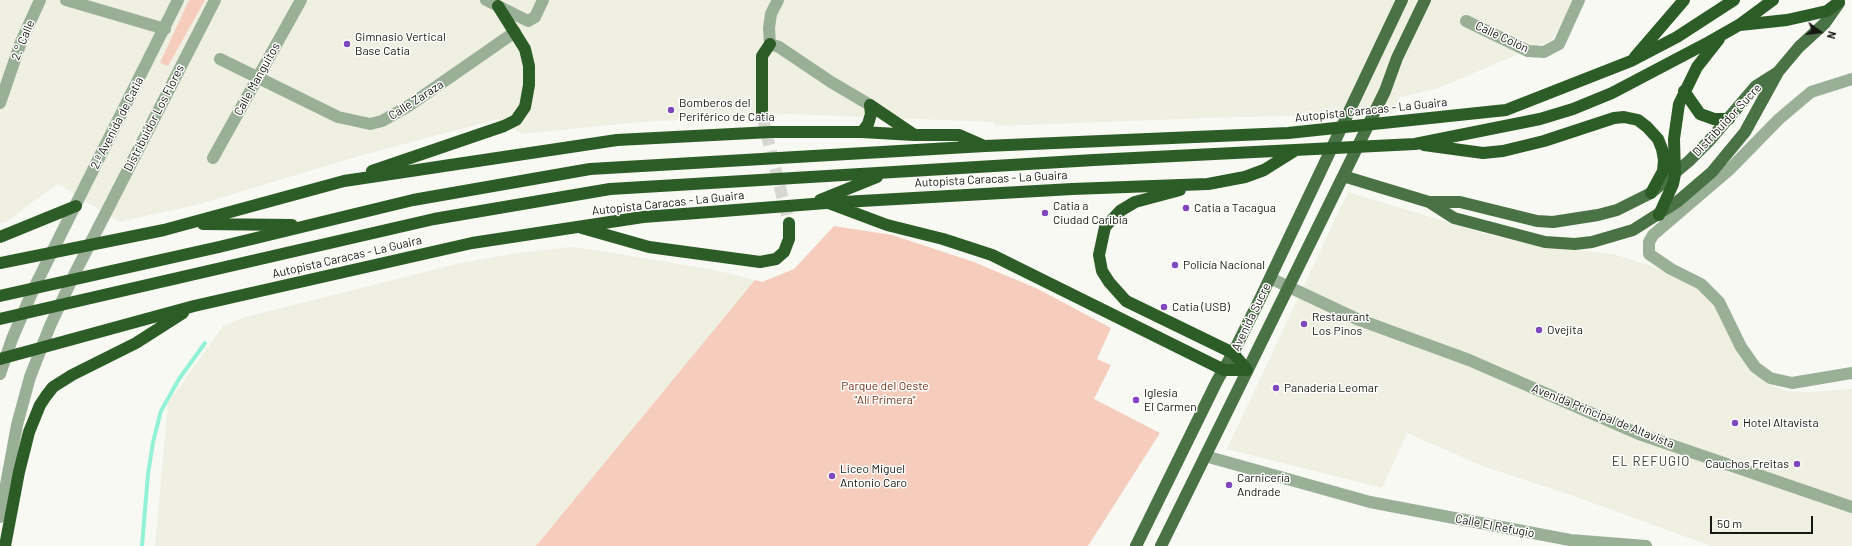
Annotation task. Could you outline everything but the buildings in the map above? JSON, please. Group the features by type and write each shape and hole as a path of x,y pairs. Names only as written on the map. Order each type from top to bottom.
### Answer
{"highway":[{"path":"1632,62 1684,0"},
{"name":"Autopista Caracas - La Guaira","path":"0,296 219,247 413,200 590,169 985,146 1288,133 1506,110 1632,62 1677,37 1734,0"},
{"name":"Autopista Caracas - La Guaira","path":"0,319 434,219 610,189 1297,149 1415,144 1540,119 1612,93 1739,25 1773,0"},
{"path":"1739,25 1787,20 1827,11 1841,1"},
{"path":"344,181 504,126 516,120 525,107 529,79 529,66 525,49 498,6"},
{"path":"1659,215 1673,184 1675,174 1674,139 1676,120 1684,91 1697,68 1722,34"},
{"path":"762,116 762,56 770,44"},
{"path":"1684,91 1700,114 1714,119 1729,119"},
{"path":"862,132 868,124 871,114 870,105"},
{"path":"870,105 914,135"},
{"path":"1415,144 1483,153 1503,151 1544,141 1601,121 1624,117 1638,120 1647,127 1658,139 1662,149 1663,170 1651,193"},
{"name":"Autopista Caracas - La Guaira","path":"0,263 164,230 344,181 617,140 771,132 862,132 914,135 959,135 985,146"},
{"name":"Autopista Caracas - La Guaira","path":"0,359 194,306 472,243 643,217 826,203 1072,189 1208,184 1245,177 1264,170 1297,149"},
{"path":"809,204 888,173"},
{"path":"1208,184 1154,196 1135,202 1120,211 1105,227 1099,255 1102,271 1109,282 1126,301 1233,354 1247,370"},
{"path":"826,203 887,225 992,255 1224,370 1247,370"},
{"path":"0,237 76,206"},
{"path":"576,227 649,246 760,262 776,259 784,252 789,240 789,223"},
{"path":"189,224 310,225"},
{"path":"5,546 16,484 29,432 38,410 53,387 72,375 136,343 194,306"},
{"path":"0,354 21,354"}],"main road":[{"name":"Avenida Sucre","path":"1136,546 1217,381 1233,354 1350,112 1355,96 1402,0"},
{"name":"Avenida Sucre","path":"1161,546 1385,90 1397,58 1425,0"},
{"path":"1778,72 1799,47 1825,23 1841,1"},
{"name":"Distribuidor Sucre","path":"1429,202 1460,202 1519,217 1553,222 1572,220 1617,210 1651,193 1675,174 1709,142 1756,86 1778,72"},
{"name":"Distribuidor Sucre","path":"1345,171 1429,202 1454,218 1545,242 1586,242 1612,237 1633,230 1659,215 1694,188 1726,156 1745,132 1778,72"}],"street":[{"name":"2.° Calle","path":"0,103 21,42 40,0"},
{"path":"66,0 165,28"},
{"name":"2.ª Avenida de Catia","path":"0,374 22,314 178,0"},
{"name":"Distribuidor Los Flores","path":"0,517 11,454 30,377 50,326 215,0"},
{"name":"Calle Manguitos","path":"213,158 300,0"},
{"path":"486,0 525,20 531,20 543,0"},
{"path":"778,0 770,21 770,44 779,47 831,82 870,105"},
{"name":"Calle Colón","path":"1466,20 1528,51 1544,52 1559,44 1579,0"},
{"name":"Calle Zaraza","path":"220,59 338,116 370,124 382,121 407,107 515,32"},
{"path":"1852,79 1811,92 1806,96 1779,119 1728,170 1653,235 1649,242 1649,249 1650,254 1671,269 1701,284 1719,302 1741,347 1755,367 1770,378 1792,383 1852,373"},
{"name":"Avenida Principal de Altavista","path":"1270,278 1357,319 1469,360 1638,434 1852,506"},
{"name":"Calle El Refugio","path":"1205,456 1370,502 1570,540 1646,546"}],"shaded area":[{"path":"0,0 1575,0 1552,40 1436,89 1400,97 1391,114 1237,117 997,126 993,122 789,114 640,122 522,134 498,119 359,156 200,204 119,222 58,184 8,221 0,224"},
{"path":"1348,192 1497,237 1548,247 1613,254 1680,275 1706,289 1753,369 1765,382 1785,391 1810,392 1852,389 1852,546 1711,546 1568,494 1485,467 1407,433 1382,488 1227,449"},
{"path":"570,247 715,270 755,280 536,546 155,546 168,403 223,326 242,318 456,264 517,253"}],"green space":[{"path":"189,0 205,0 168,66 160,63"},
{"name":"Parque del Oeste \"Alí Primera\"","path":"834,226 892,235 974,262 1038,289 1111,328 1097,359 1111,365 1094,399 1160,433 1088,546 536,546 755,280 762,282 794,269"}],"waterway":[{"path":"142,546 148,474 153,442 161,411 179,379 205,343"}],"tunnel":[{"path":"762,116 789,223"}],"place":[{"name":"Gimnasio Vertical Base Catia","path":"347,44"},
{"name":"Bomberos del Periférico de Catia","path":"671,110"},
{"name":"Catia a Tacagua","path":"1186,208"},
{"name":"Catia a Ciudad Caribia","path":"1045,213"},
{"name":"Policía Nacional","path":"1175,265"},
{"name":"Catia (USB)","path":"1164,307"},
{"name":"Restaurant Los Pinos","path":"1304,324"},
{"name":"Ovejita","path":"1539,330"},
{"name":"Panadería Leomar","path":"1276,388"},
{"name":"Iglesia El Carmen","path":"1136,400"},
{"name":"Hotel Altavista","path":"1735,423"},
{"name":"Cauchos Freitas","path":"1797,464"},
{"name":"Liceo Miguel Antonio Caro","path":"832,476"},
{"name":"Carnicería Andrade","path":"1229,485"}],"district":[{"name":"EL REFUGIO","path":"1651,462"}]}
